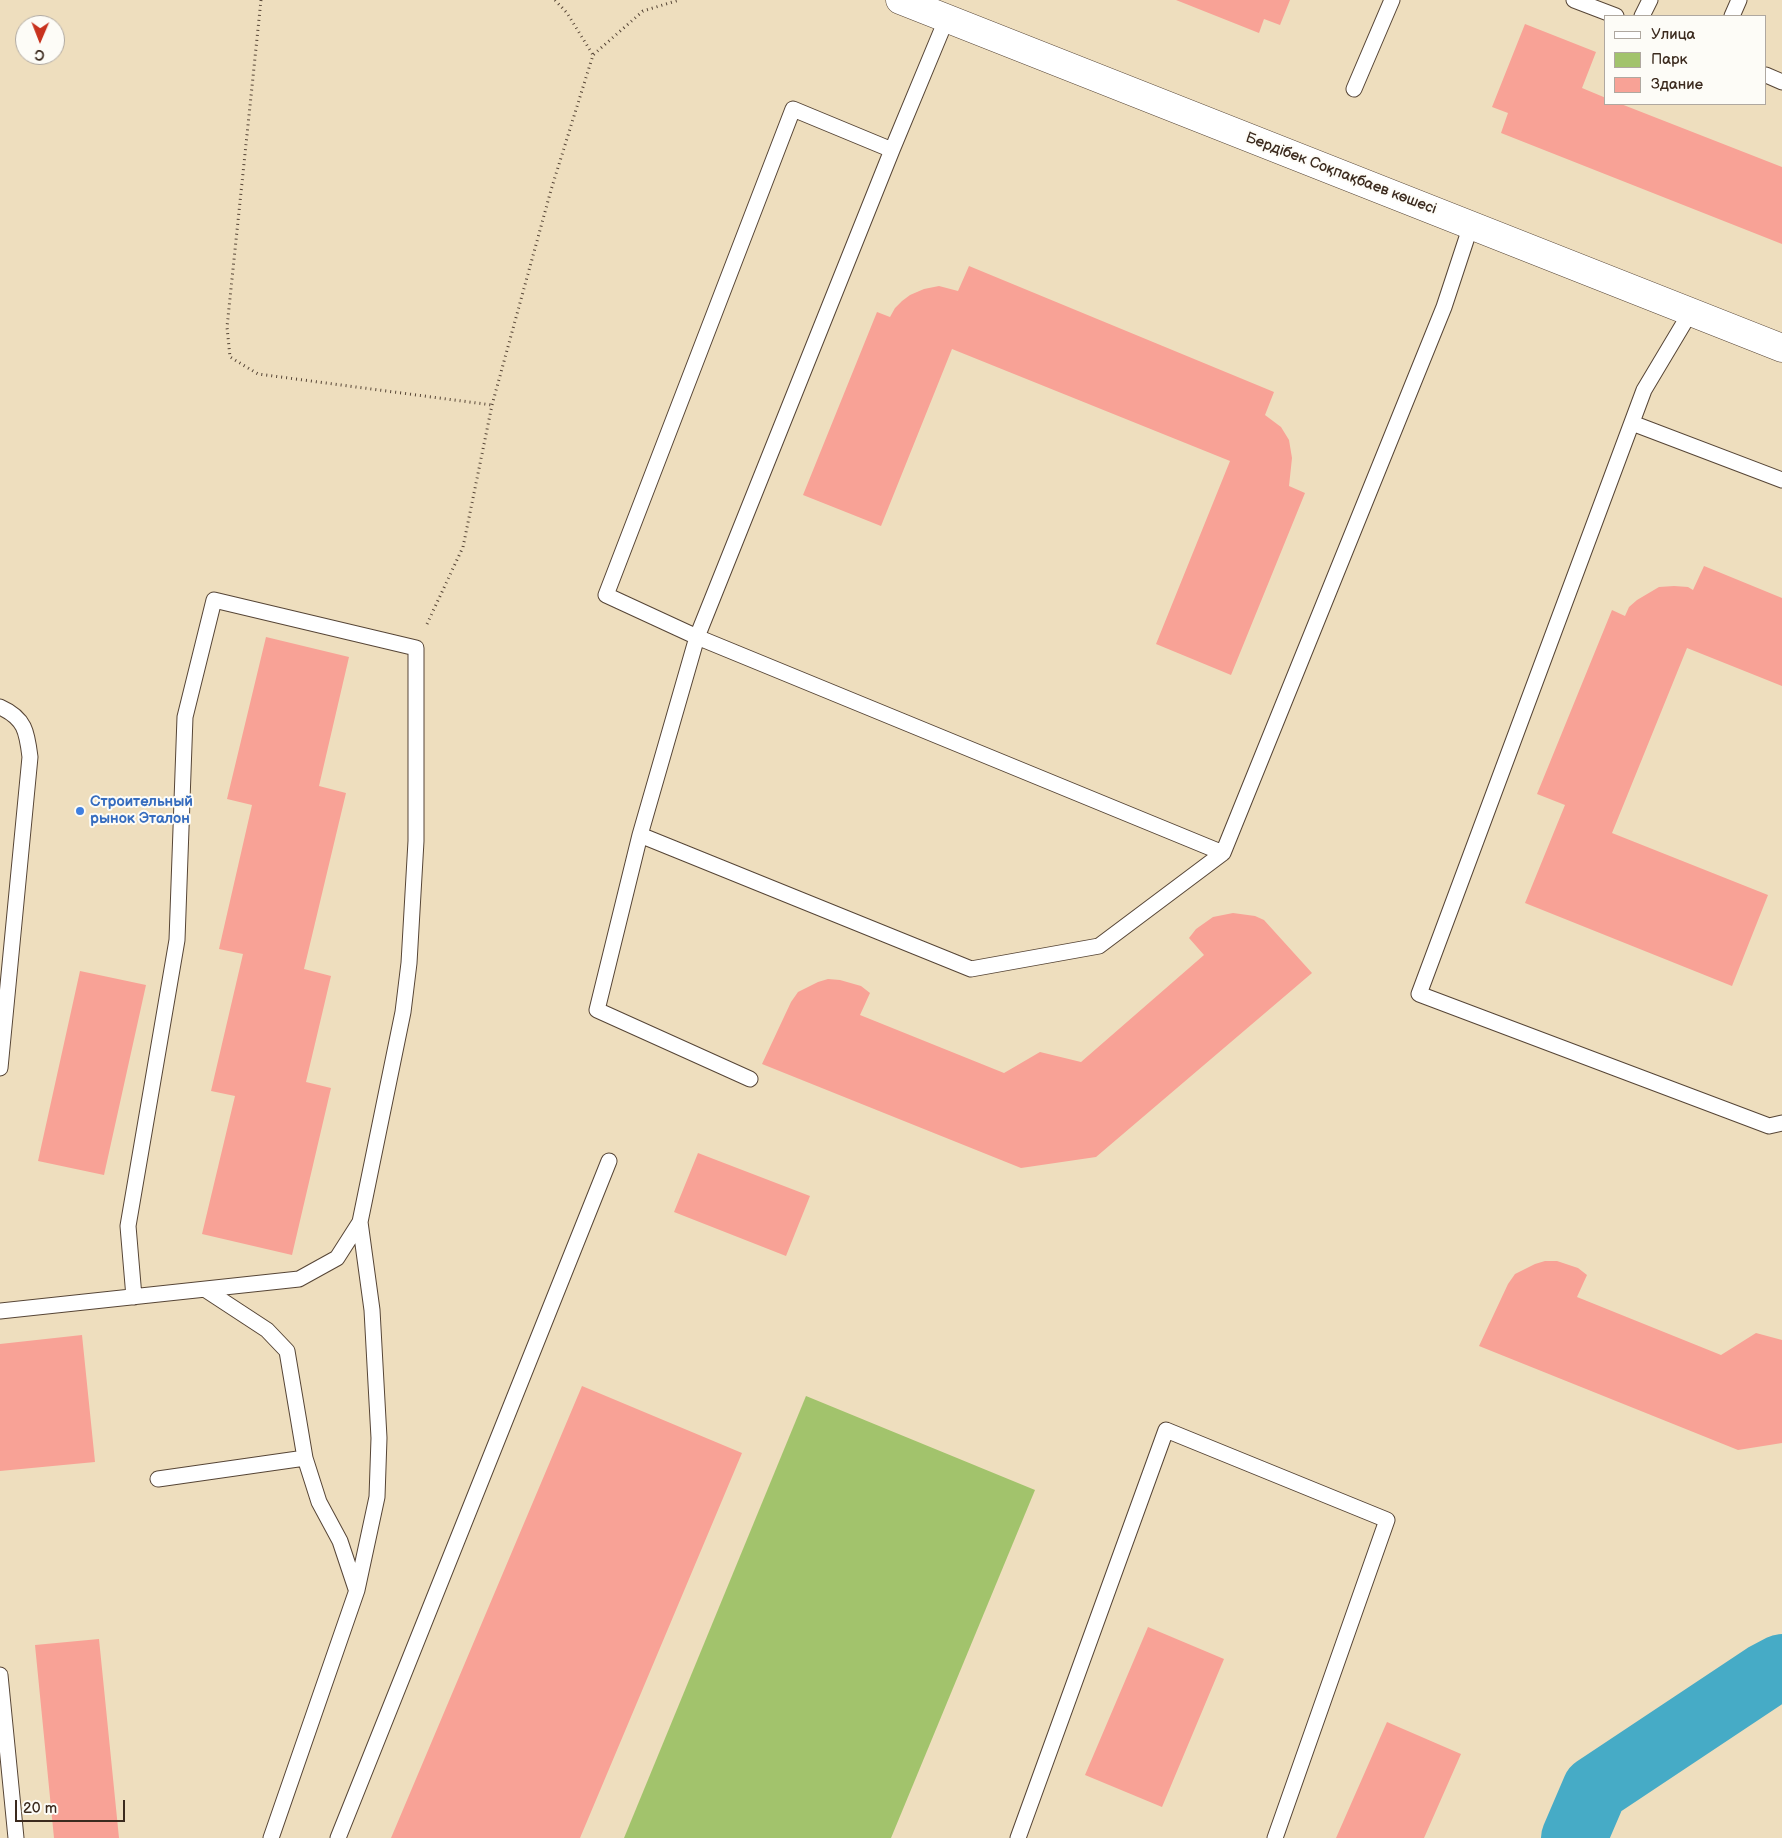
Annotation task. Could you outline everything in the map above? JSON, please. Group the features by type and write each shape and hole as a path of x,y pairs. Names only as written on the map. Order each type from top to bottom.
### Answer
{"street":[{"name":"Бердібек Соқпақбаев көшесі","path":"900,0 946,20 1782,348"}],"lane":[{"path":"1354,89 1392,0"},
{"path":"1574,0 1613,15"},
{"path":"1642,15 1650,0"},
{"path":"1732,15 1739,0"},
{"path":"750,1079 596,1010 640,835 697,637 946,20"},
{"path":"1767,75 1782,82"},
{"path":"892,150 793,109 606,595 697,637 1224,853"},
{"path":"640,835 970,969 1099,946 1224,853 1444,307 1472,225"},
{"path":"1690,313 1644,390 1419,994 1769,1126 1782,1123"},
{"path":"1632,424 1782,480"},
{"path":"134,1297 128,1226 177,940 184,717 214,600 416,648 416,841 409,963 403,1012 360,1222 372,1310 379,1438 377,1497 357,1590 271,1838"},
{"path":"0,708 14,714 28,734 30,757 0,1068"},
{"path":"338,1838 608,1161"},
{"path":"0,1311 299,1279 338,1258 360,1222"},
{"path":"206,1290 266,1330 287,1351 306,1458 319,1502 340,1541 357,1590"},
{"path":"1018,1838 1166,1430 1387,1520 1276,1838"},
{"path":"158,1480 306,1458"},
{"path":"0,1675 16,1838"}],"path":[{"path":"261,0 227,327 230,357 258,374 492,405"},
{"path":"555,0 567,13 593,55"},
{"path":"416,648 463,547 492,405 551,190 593,55 643,11 679,0"}],"green space":[{"path":"806,1396 1035,1490 891,1838 624,1838"}],"building":[{"path":"1176,0 1290,0 1280,25 1264,19 1259,33"},
{"path":"1525,24 1596,52 1582,88 1604,97 1604,105 1624,105 1782,167 1782,244 1501,133 1508,113 1492,107"},
{"path":"969,266 1274,392 1265,415 1281,427 1289,440 1292,458 1289,486 1305,493 1231,675 1156,644 1230,461 952,349 881,526 803,495 877,312 890,317 902,301 924,289 939,286 958,291"},
{"path":"1704,566 1782,598 1782,686 1687,648 1612,833 1768,895 1732,986 1525,903 1565,805 1537,794 1612,610 1625,616 1629,607 1637,600 1659,587 1688,587 1693,590"},
{"path":"266,637 349,657 319,786 346,793 304,969 331,976 306,1082 331,1088 292,1255 202,1234 235,1096 211,1091 243,954 219,949 252,805 227,799"},
{"path":"1233,913 1255,916 1264,920 1312,973 1096,1157 1021,1168 762,1064 791,1002 798,992 828,979 840,980 861,986 870,993 860,1015 1004,1073 1040,1052 1081,1062 1204,955 1189,938 1196,929 1213,917"},
{"path":"80,971 146,985 104,1175 38,1161"},
{"path":"698,1153 810,1196 786,1256 674,1212"},
{"path":"1545,1261 1557,1261 1578,1268 1587,1275 1577,1297 1721,1355 1756,1333 1782,1340 1782,1443 1738,1450 1479,1346 1508,1284 1515,1274"},
{"path":"82,1335 95,1462 0,1471 0,1344"},
{"path":"582,1386 742,1453 580,1838 391,1838"},
{"path":"1148,1627 1224,1659 1162,1807 1085,1775"},
{"path":"99,1639 119,1838 54,1838 35,1645"},
{"path":"1387,1722 1461,1754 1424,1838 1336,1838"}],"waterway":[{"path":"1574,1838 1595,1789 1765,1676 1782,1667"}],"place":[{"name":"Строительный рынок Эталон","path":"80,811"}]}
